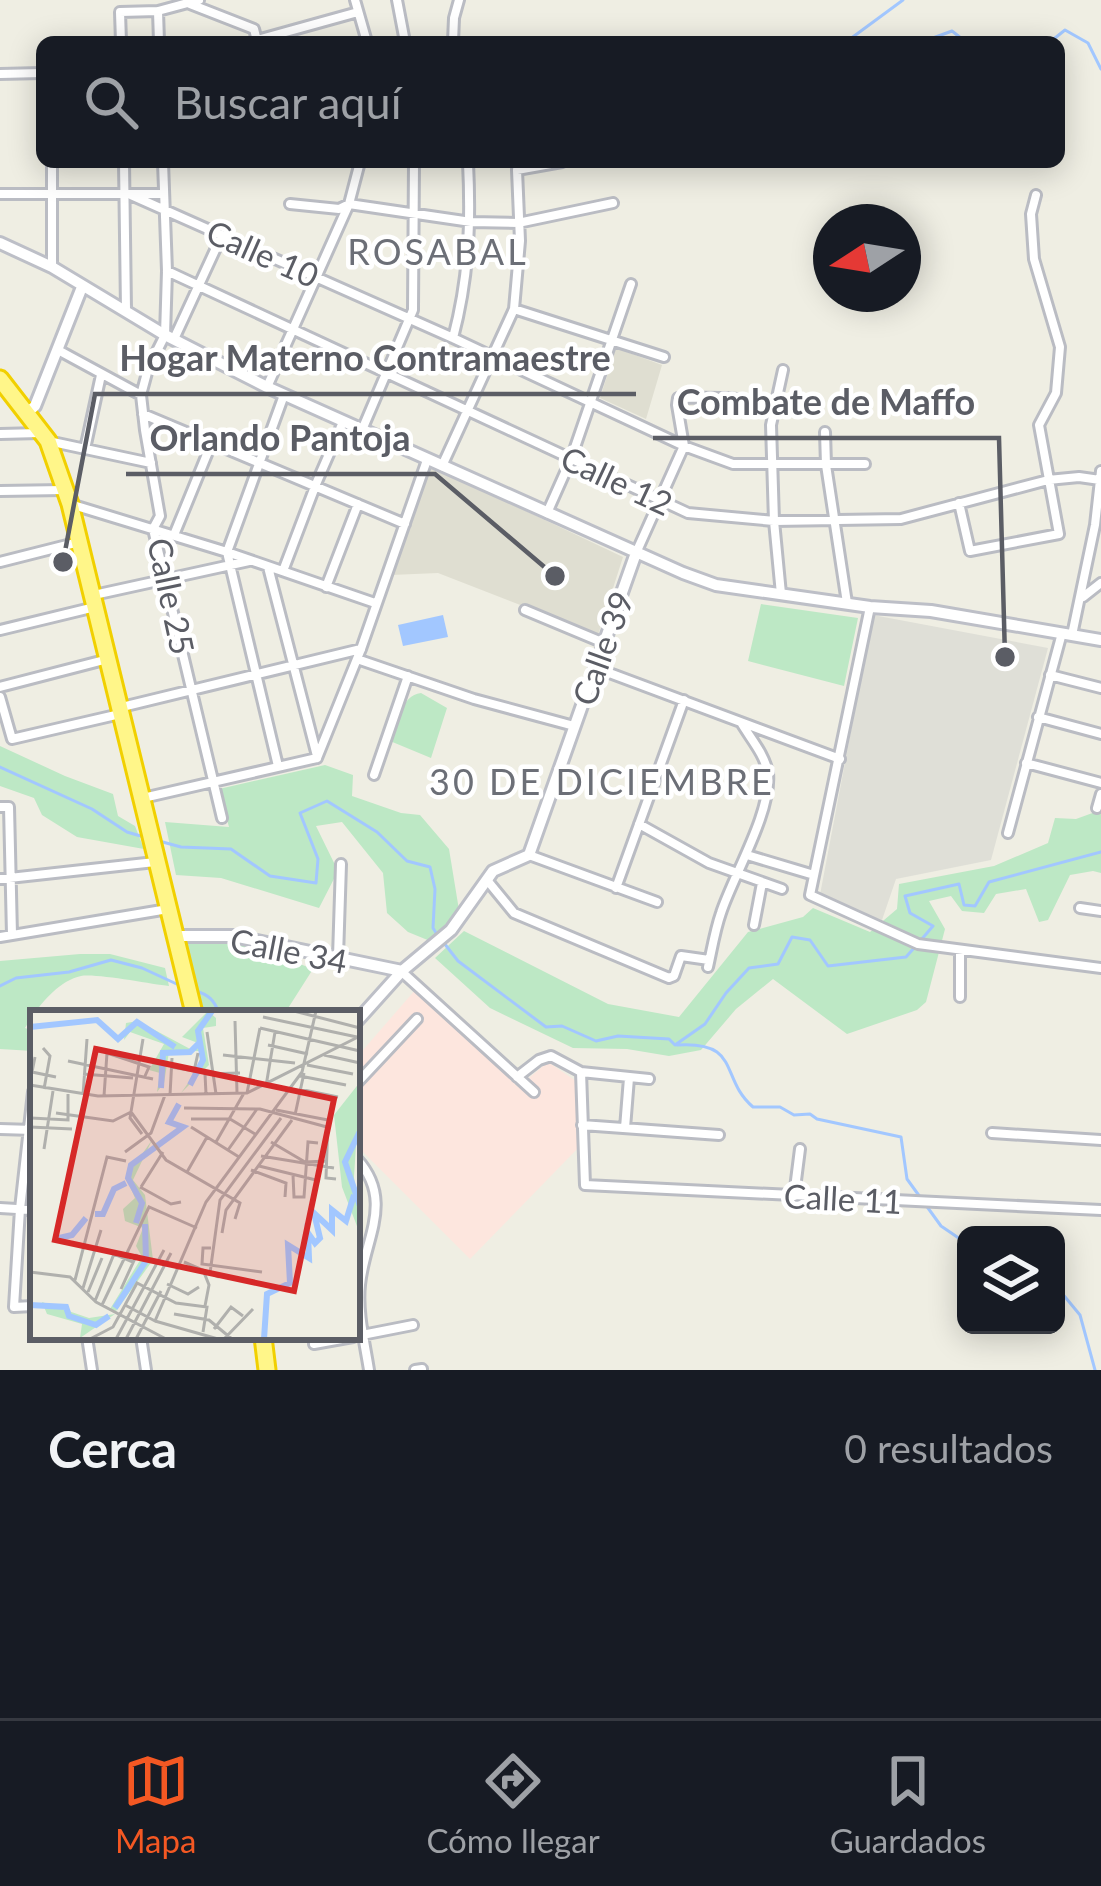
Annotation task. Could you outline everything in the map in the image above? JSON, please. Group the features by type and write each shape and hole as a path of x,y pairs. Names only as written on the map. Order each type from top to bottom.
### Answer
{"highway":[{"path":"0,379 6,394 28,412 45,437 68,497 193,1010"},
{"path":"263,1340 267,1370"}],"main road":[{"path":"0,243 267,387 716,585 931,611 1101,640"},
{"path":"28,412 35,406 82,286"},
{"name":"Calle 39","path":"529,855 636,553"},
{"path":"360,1018 402,971 451,930 493,871 529,855"},
{"name":"Calle 34","path":"176,936 233,936 402,971"},
{"path":"364,964 381,993"}],"street":[{"path":"121,36 120,12 158,11 199,0"},
{"path":"355,0 365,36"},
{"path":"397,0 405,36"},
{"path":"454,36 459,0"},
{"path":"188,3 254,29 256,36"},
{"path":"158,11 159,36"},
{"path":"274,36 358,11"},
{"path":"0,74 36,74"},
{"path":"52,168 52,267"},
{"path":"125,168 126,311"},
{"name":"Calle 25","path":"164,168 170,337 148,369 142,395 160,516 153,529 222,818"},
{"path":"267,387 349,204 358,168"},
{"path":"362,430 413,310 414,168"},
{"path":"453,338 465,292 471,222 468,168"},
{"path":"442,466 514,309 520,241 516,178 521,168"},
{"path":"0,194 164,194"},
{"name":"Calle 10","path":"128,195 684,446 734,464 865,464"},
{"path":"958,503 970,550 1058,534 1039,425 1056,393 1060,347 1034,259 1030,214 1036,195"},
{"path":"290,204 339,208 349,204 471,222 518,223 613,203"},
{"path":"170,337 222,236"},
{"name":"Calle 12","path":"167,271 688,513 774,521 901,519 1048,480 1100,480"},
{"path":"547,513 592,403 631,284"},
{"path":"514,309 664,357"},
{"path":"58,350 142,395"},
{"path":"781,594 772,408 783,370"},
{"path":"85,449 101,375"},
{"path":"278,766 227,552 284,395"},
{"path":"684,446 678,398 749,401 772,408"},
{"path":"143,414 405,524"},
{"path":"283,572 343,422"},
{"path":"825,432 847,603"},
{"path":"0,434 45,437 151,463"},
{"path":"174,535 212,441"},
{"name":"Calle 39","path":"636,553 684,446"},
{"path":"317,758 428,460"},
{"path":"1008,833 1050,675 1081,598 1098,524 1101,471"},
{"path":"0,490 68,497 375,603"},
{"path":"326,587 358,504"},
{"path":"0,562 79,542"},
{"path":"0,629 165,580 250,561"},
{"path":"268,566 317,758"},
{"path":"1081,598 1101,583"},
{"path":"871,607 810,895 918,944 1101,968"},
{"path":"525,610 604,643"},
{"path":"0,697 12,739 192,690 359,654 474,699 574,726"},
{"path":"0,687 108,659"},
{"path":"596,668 840,759"},
{"path":"1050,675 1101,688"},
{"path":"374,775 408,676"},
{"path":"616,888 684,700"},
{"path":"1038,717 1101,734"},
{"path":"487,880 514,913 668,978 674,976 681,956 708,963 720,914 747,854 769,778 765,760 742,724"},
{"path":"142,798 317,758"},
{"path":"1026,764 1101,783"},
{"path":"1097,808 1101,794"},
{"path":"0,807 9,807 12,935"},
{"path":"639,824 736,874 782,889"},
{"path":"747,854 814,875"},
{"path":"529,855 657,902"},
{"path":"0,879 156,858"},
{"path":"338,959 341,864"},
{"path":"754,925 762,883"},
{"path":"0,937 169,908"},
{"path":"1080,908 1101,911"},
{"path":"960,951 960,997"},
{"path":"402,971 534,1092"},
{"path":"360,1079 417,1019"},
{"path":"518,1077 538,1060 551,1056 581,1072 649,1079"},
{"path":"581,1072 582,1125 719,1135"},
{"path":"625,1128 629,1078"},
{"name":"Calle 11","path":"582,1125 585,1185 1101,1210"},
{"path":"0,1129 30,1130 14,1307 30,1306"},
{"path":"992,1133 1101,1140"},
{"path":"794,1196 800,1149"},
{"path":"360,1163 375,1191 372,1239 360,1282"},
{"path":"0,1208 30,1210"},
{"path":"360,1336 413,1325"},
{"path":"87,1340 92,1370"},
{"path":"142,1340 146,1370"},
{"path":"359,1340 369,1370"}],"shaded area":[{"path":"616,348 662,365 646,419 600,398"},
{"path":"429,465 623,557 598,635 438,573 391,575"},
{"path":"873,615 1048,648 991,860 896,879 882,920 819,900"},
{"path":"416,989 518,1087 548,1062 576,1081 583,1143 470,1259 360,1149 360,1054"}],"green space":[{"path":"761,604 858,618 844,686 748,661"},
{"path":"421,693 447,708 431,758 390,741 404,705"},
{"path":"0,746 113,794 118,816 135,826 144,849 77,837 42,815 34,798 0,786"},
{"path":"325,765 353,775 352,796 420,815 449,849 459,910 430,941 408,932 387,913 383,873 342,822 316,826 338,871 319,908 221,878 176,875 165,822 229,827 219,789"},
{"path":"1098,811 1101,873 1070,875 1048,920 1039,922 1026,889 996,894 984,913 962,911 951,896 929,901 945,929 926,1002 917,1010 847,1034 773,979 736,1009 701,1050 669,1056 573,1048 490,1008 435,958 464,931 608,1004 679,1017 748,932 803,917 813,908 870,932 897,909 899,884 994,866 1048,843 1055,818 1076,819"},
{"path":"183,940 250,945 313,969 287,1010 199,1010"},
{"path":"110,954 165,968 169,986 98,976 72,979 37,1010 30,1010 25,1028 30,1030 30,1051 0,1049 0,961"}],"water":[{"path":"443,615 448,637 403,646 398,625"}],"waterway":[{"path":"854,36 903,0"},
{"path":"1058,36 1065,30 1088,43 1101,69"},
{"path":"938,36 952,31 958,36"},
{"path":"0,767 144,837"},
{"path":"159,841 231,849 270,876 316,883 318,859 300,813 327,801 377,832 407,861 430,867 435,889 433,928 438,936"},
{"path":"921,940 933,926 910,913 905,896 959,884 964,905 975,906 989,882 1101,852"},
{"path":"444,943 458,961 546,1027 562,1026 596,1041 618,1036 669,1039 675,1045 705,1024 749,968 778,964 792,937 810,940 828,966 906,957 914,948"},
{"path":"0,986 16,978 69,972 111,960 181,986"},
{"path":"196,991 218,1010"},
{"path":"677,1045 698,1045 721,1055 753,1107 780,1107 794,1115 810,1114 901,1137 907,1179 941,1226 957,1237"},
{"path":"1065,1297 1080,1315 1095,1370"}],"place":[{"name":"Hogar Materno Contramaestre","path":"63,562"},
{"name":"Orlando Pantoja","path":"555,576"},
{"name":"Combate de Maffo","path":"1005,657"}],"district":[{"name":"ROSABAL","path":"438,251"},
{"name":"30 DE DICIEMBRE","path":"602,781"}]}
